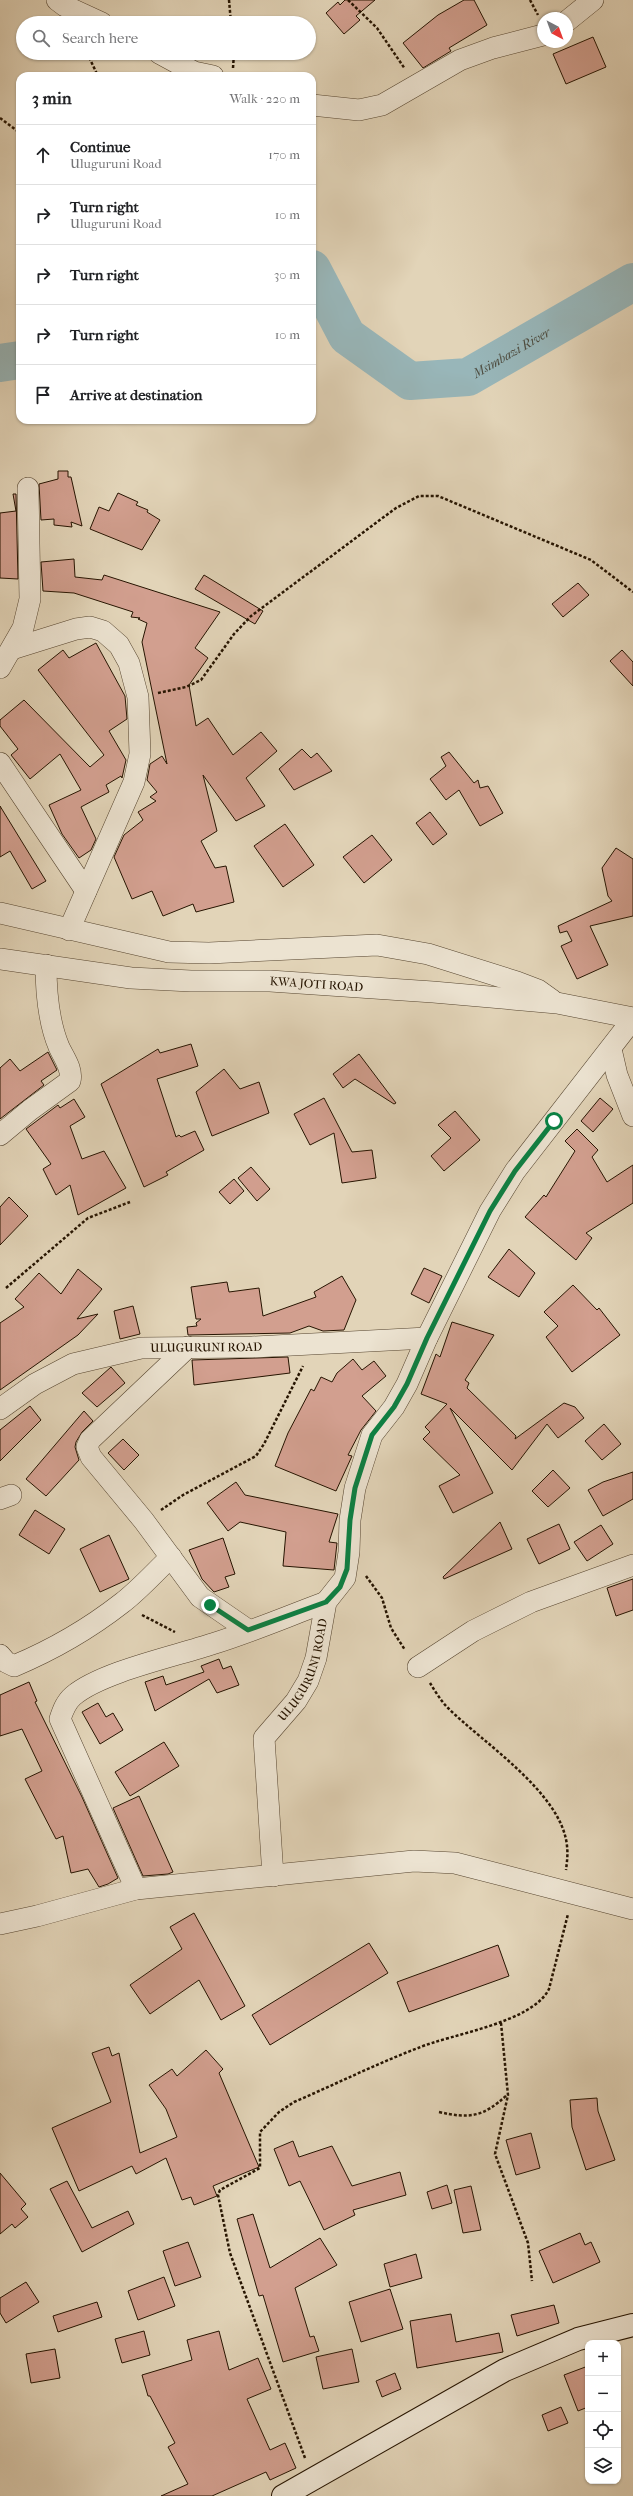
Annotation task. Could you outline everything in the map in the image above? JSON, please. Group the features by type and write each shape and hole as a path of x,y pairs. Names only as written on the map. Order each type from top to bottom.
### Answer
{"street":[{"path":"58,0 65,6 87,16"},
{"path":"573,16 593,0"},
{"path":"316,105 359,110 382,105 415,84 460,60 493,48 537,37"},
{"path":"172,60 194,72"},
{"path":"0,668 23,628 30,599 28,488"},
{"path":"12,649 76,629 90,627 103,631 119,645 129,663 138,697 140,754 134,782 69,930"},
{"path":"0,763 86,890"},
{"path":"0,914 169,952 209,953 378,945 428,954 517,982 538,990 557,1003"},
{"name":"KWA JOTI ROAD","path":"0,959 131,978 191,981 270,981 433,992 557,1003 633,1018"},
{"path":"0,1135 30,1110 70,1081 72,1074 58,1045 50,1017 46,965"},
{"name":"ULUGURUNI ROAD","path":"273,1876 264,1738 296,1701 308,1681 316,1658 326,1602 345,1578 349,1552 351,1514 364,1456 372,1435 394,1407 407,1384 427,1338 490,1211 515,1171 611,1049 633,1018"},
{"path":"611,1049 617,1075 633,1116"},
{"name":"ULUGURUNI ROAD","path":"0,1409 35,1384 73,1364 141,1348 252,1347 427,1338"},
{"path":"188,1347 90,1440 87,1447 91,1457 144,1521 200,1597 248,1630"},
{"path":"0,1655 6,1662 14,1666 32,1658 85,1629 122,1603 171,1557"},
{"path":"418,1667 473,1632 531,1602 633,1565"},
{"path":"136,1889 60,1719 65,1705 73,1696 93,1684 157,1660 214,1644 326,1602"},
{"path":"0,1924 37,1916 136,1889 414,1861 455,1863 568,1893 632,1906"},
{"path":"283,2496 505,2370 578,2338 633,2325"}],"path":[{"path":"229,0 230,16"},
{"path":"348,0 377,28 415,84"},
{"path":"90,60 96,72"},
{"path":"232,72 233,60"},
{"path":"0,118 16,130"},
{"path":"138,697 186,687 201,680 234,634 251,616 396,508 419,496 438,496 591,560 633,592"},
{"path":"6,1288 88,1218 130,1202"},
{"path":"144,1521 183,1495 256,1456 264,1444 314,1344"},
{"path":"313,2480 230,2253 218,2195 220,2190 260,2168 260,2132 279,2112 294,2102 419,2047 501,2023 546,1996 555,1971 568,1893 568,1845 563,1830 550,1806 531,1781 446,1706 390,1628 382,1598 349,1552"},
{"path":"122,1603 168,1630 214,1644"},
{"path":"501,2023 508,2095 496,2154 528,2243 532,2281"},
{"path":"439,2112 464,2117 480,2114 489,2110 508,2095"}],"building":[{"path":"345,0 375,0 356,16 360,20 344,34 326,13 338,2 340,5"},
{"path":"464,0 474,0 487,25 449,48 451,51 423,68 403,43 438,15"},
{"path":"593,37 606,67 566,84 553,54 567,48 573,48 573,46"},
{"path":"58,471 68,471 68,477 71,477 82,526 71,522 72,527 54,525 54,519 41,520 39,484 58,479"},
{"path":"118,493 138,502 136,505 148,510 147,512 160,520 142,550 90,529 99,507 109,511"},
{"path":"13,494 16,494 18,579 0,578 0,513 16,511"},
{"path":"74,559 75,577 102,580 104,575 220,612 195,648 208,658 189,685 196,726 208,718 233,755 261,732 277,751 246,778 265,806 236,821 203,775 217,831 201,841 215,868 226,866 234,902 196,912 193,904 163,916 152,891 132,899 114,857 124,835 143,820 138,812 156,801 150,797 157,792 147,780 150,764 162,756 167,764 142,642 147,623 138,619 140,618 131,617 133,612 74,593 43,591 41,562"},
{"path":"204,575 263,611 255,624 195,589"},
{"path":"578,583 589,595 563,617 552,604"},
{"path":"96,643 125,696 127,719 109,731 126,760 122,778 121,776 106,785 109,792 81,807 96,839 91,850 79,858 62,834 49,805 81,790 60,754 30,779 11,755 18,749 0,726 0,720 24,700 90,767 104,755 38,670 63,650 69,658"},
{"path":"622,650 633,662 633,686 610,661"},
{"path":"302,749 311,758 317,753 332,771 294,790 279,769"},
{"path":"449,752 474,783 478,780 480,788 488,786 503,813 480,826 459,790 446,800 430,779 446,766 441,757"},
{"path":"0,806 46,881 32,889 10,851 0,857"},
{"path":"430,812 447,834 433,845 416,823"},
{"path":"285,824 314,865 283,887 254,846"},
{"path":"372,835 392,860 364,883 343,857"},
{"path":"616,848 633,859 633,916 590,926 608,965 577,979 561,946 572,941 567,931 560,933 558,926 612,901 608,896 602,868"},
{"path":"191,1044 198,1066 157,1079 176,1137 179,1135 181,1137 195,1131 204,1150 166,1172 168,1175 144,1187 101,1084 158,1049 160,1053"},
{"path":"48,1052 57,1070 41,1081 44,1085 0,1119 0,1068 10,1059 20,1071"},
{"path":"359,1054 396,1103 394,1104 355,1079 343,1088 333,1074"},
{"path":"224,1069 240,1089 259,1082 269,1113 212,1136 196,1092"},
{"path":"324,1098 352,1152 372,1150 376,1178 342,1183 334,1133 310,1145 294,1114"},
{"path":"600,1098 613,1109 593,1132 581,1121"},
{"path":"74,1099 85,1117 70,1126 82,1159 104,1151 126,1188 78,1215 70,1185 56,1195 43,1169 51,1164 26,1129 58,1105 60,1108"},
{"path":"455,1111 480,1140 444,1171 431,1156 451,1138 438,1125"},
{"path":"577,1129 598,1150 592,1157 607,1182 633,1165 633,1203 586,1233 592,1238 576,1260 525,1217 544,1195 546,1197 575,1151 565,1141"},
{"path":"251,1167 270,1189 257,1201 238,1178"},
{"path":"234,1179 244,1191 230,1204 219,1192"},
{"path":"9,1197 28,1216 0,1245 0,1207"},
{"path":"509,1249 535,1273 519,1297 488,1277"},
{"path":"424,1268 442,1276 429,1303 411,1294"},
{"path":"78,1269 102,1289 77,1319 98,1314 78,1335 0,1390 0,1323 24,1307 15,1299 39,1273 61,1294"},
{"path":"342,1276 356,1300 344,1330 323,1331 309,1326 290,1333 188,1335 187,1327 197,1326 196,1323 201,1319 196,1319 191,1287 227,1282 229,1292 259,1288 263,1316 316,1297 314,1292"},
{"path":"573,1285 597,1310 599,1308 620,1335 572,1372 546,1337 558,1326 544,1312"},
{"path":"133,1306 140,1334 120,1339 114,1311"},
{"path":"452,1322 494,1335 465,1380 469,1383 467,1388 516,1436 515,1439 564,1403 575,1407 584,1418 558,1438 547,1424 512,1470 450,1408 493,1493 453,1513 439,1486 460,1475 423,1439 430,1432 425,1427 447,1404 421,1394 436,1354 440,1357"},
{"path":"288,1357 290,1373 194,1385 192,1360"},
{"path":"353,1359 362,1370 374,1361 386,1376 362,1396 376,1411 361,1430 348,1455 352,1456 336,1491 275,1466 288,1433 311,1389 314,1391 321,1377 332,1382 337,1373"},
{"path":"111,1367 125,1383 97,1407 82,1393"},
{"path":"30,1406 41,1420 0,1461 0,1430"},
{"path":"84,1411 93,1421 82,1432 76,1442 75,1447 79,1460 46,1496 26,1479"},
{"path":"604,1424 621,1444 602,1460 585,1441"},
{"path":"123,1439 139,1455 124,1470 108,1453"},
{"path":"553,1470 570,1488 548,1507 532,1491"},
{"path":"633,1472 633,1499 603,1516 588,1490 603,1482"},
{"path":"236,1482 245,1495 338,1514 329,1542 337,1543 334,1570 283,1566 286,1532 240,1522 228,1531 207,1503"},
{"path":"35,1510 65,1529 49,1554 19,1535"},
{"path":"500,1522 512,1549 444,1579 443,1577"},
{"path":"559,1524 570,1549 539,1564 527,1539"},
{"path":"601,1525 613,1544 587,1561 574,1542"},
{"path":"109,1535 129,1579 100,1592 80,1549"},
{"path":"223,1538 235,1574 225,1577 229,1587 214,1592 202,1579 189,1550"},
{"path":"633,1579 633,1610 616,1616 607,1588"},
{"path":"219,1659 223,1669 231,1666 239,1685 217,1693 209,1679 155,1711 145,1682 163,1676 166,1685 204,1672 201,1666"},
{"path":"29,1682 37,1701 35,1702 82,1797 118,1878 108,1884 99,1887 88,1869 71,1873 63,1836 56,1839 25,1779 42,1771 22,1729 0,1736 0,1695"},
{"path":"98,1703 106,1717 113,1713 123,1730 100,1744 82,1712"},
{"path":"164,1742 179,1766 130,1796 115,1772"},
{"path":"139,1796 173,1872 168,1874 143,1876 113,1808"},
{"path":"194,1913 245,2006 221,2020 199,1980 150,2014 130,1985 182,1949 170,1927"},
{"path":"369,1943 388,1973 270,2045 252,2015"},
{"path":"498,1945 509,1976 409,2012 397,1982"},
{"path":"109,2047 112,2056 119,2053 140,2153 177,2137 166,2109 149,2085 172,2069 177,2076 206,2050 223,2069 219,2073 259,2167 213,2186 217,2196 194,2205 191,2197 182,2200 166,2158 136,2174 132,2166 79,2191 52,2128 111,2102 92,2053"},
{"path":"597,2098 598,2111 615,2160 586,2170 572,2127 570,2100"},
{"path":"531,2133 540,2168 516,2175 506,2140"},
{"path":"293,2141 299,2157 332,2146 352,2186 400,2172 406,2195 353,2210 355,2215 324,2230 300,2181 289,2186 274,2149"},
{"path":"0,2173 26,2204 21,2209 28,2217 15,2228 12,2224 0,2234"},
{"path":"67,2181 92,2228 128,2211 134,2224 82,2252 50,2189"},
{"path":"447,2185 452,2203 432,2209 427,2192"},
{"path":"471,2186 481,2230 463,2233 454,2190"},
{"path":"253,2214 270,2268 320,2238 337,2265 295,2288 310,2337 314,2336 319,2351 283,2362 263,2295 259,2296 237,2219"},
{"path":"580,2233 585,2245 591,2242 600,2262 553,2283 539,2251"},
{"path":"188,2242 201,2277 175,2286 163,2251"},
{"path":"416,2254 422,2278 390,2287 384,2264"},
{"path":"164,2277 175,2306 138,2320 128,2291"},
{"path":"26,2282 39,2302 6,2323 0,2313 0,2298"},
{"path":"390,2289 403,2329 361,2342 349,2302"},
{"path":"97,2302 102,2317 58,2332 53,2316"},
{"path":"554,2305 559,2323 517,2336 511,2315"},
{"path":"451,2314 456,2342 499,2333 503,2352 417,2368 410,2321"},
{"path":"144,2331 150,2355 122,2363 115,2339"},
{"path":"219,2331 229,2370 258,2358 271,2389 247,2399 270,2450 285,2443 296,2468 270,2480 266,2472 212,2496 161,2496 188,2484 168,2447 175,2443 150,2396 148,2396 142,2375 192,2360 187,2340"},
{"path":"55,2349 60,2378 31,2383 26,2354"},
{"path":"352,2349 359,2382 323,2389 316,2357"},
{"path":"585,2367 585,2408 578,2411 564,2375"},
{"path":"395,2373 401,2389 382,2397 376,2381"},
{"path":"561,2407 568,2423 548,2431 542,2415"}],"waterway":[{"name":"Msimbazi River","path":"316,277 347,336 410,381 468,377 633,282"},
{"name":"Msimbazi River","path":"0,363 16,361"}],"route":[{"path":"210,1605 248,1630 326,1602 340,1587 345,1578 347,1569 350,1520 355,1488 364,1456 372,1435 394,1407 407,1384 427,1338 490,1211 515,1171 554,1121"}]}
